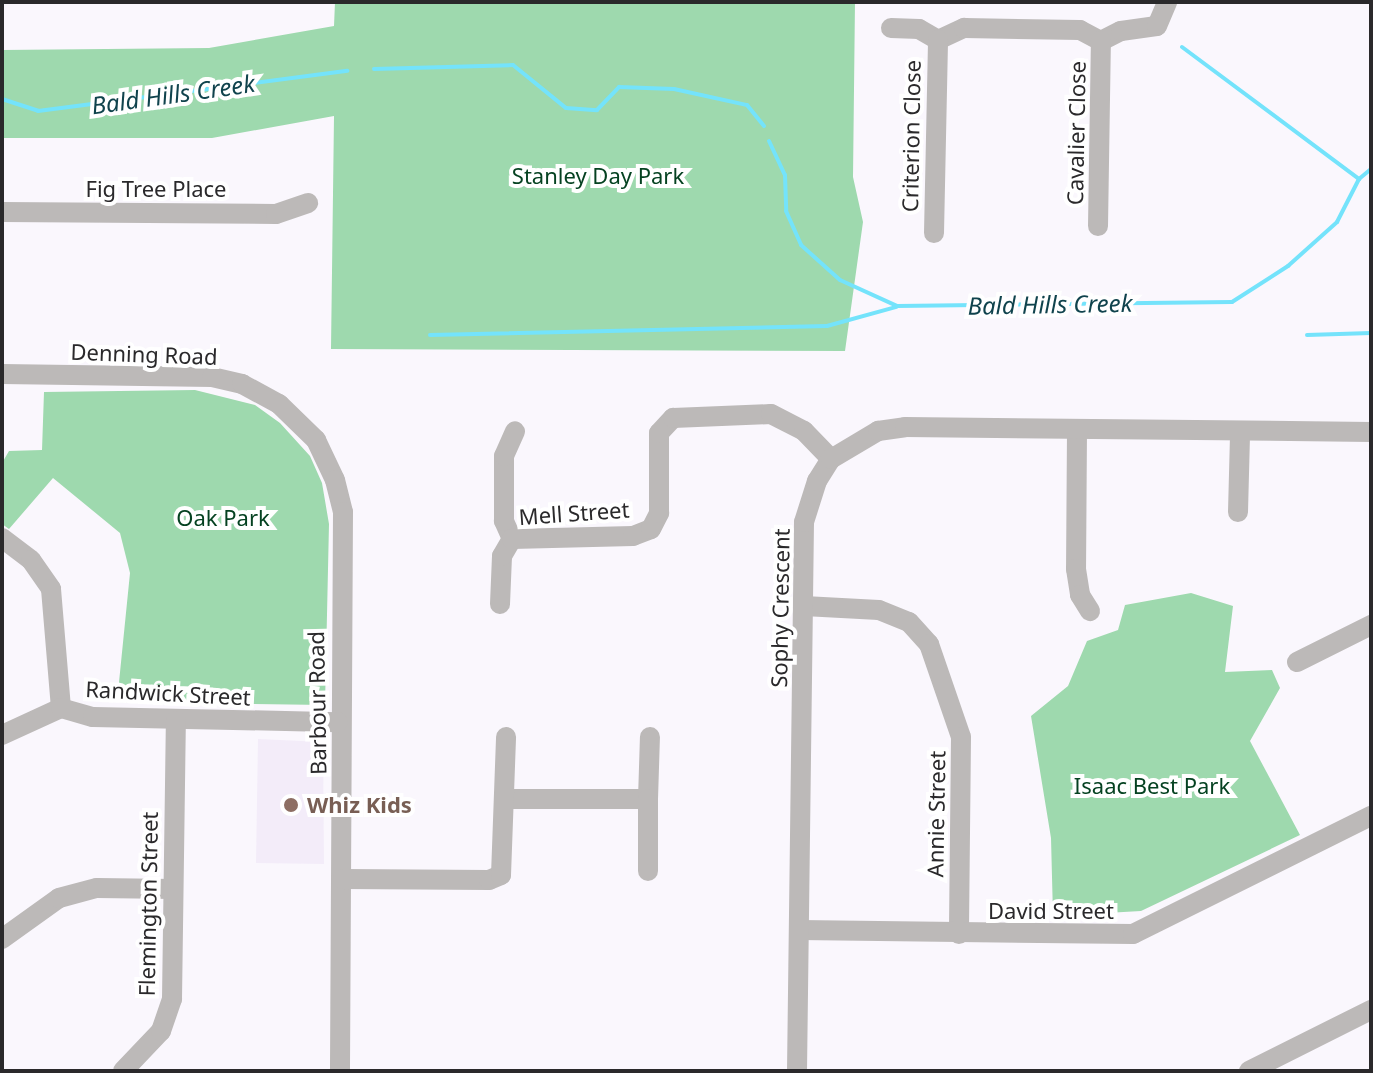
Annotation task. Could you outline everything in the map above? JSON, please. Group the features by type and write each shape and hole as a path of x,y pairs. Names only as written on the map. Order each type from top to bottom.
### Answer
{"street":[{"path":"891,28 919,29 938,40 964,28 1080,30 1101,41 1121,31 1157,26 1166,10"},
{"name":"Criterion Close","path":"934,233 938,40"},
{"name":"Cavalier Close","path":"1098,226 1101,41"},
{"name":"Fig Tree Place","path":"2,212 276,214 308,203"},
{"name":"Denning Road","path":"2,374 212,377 242,384 279,404"},
{"name":"Barbour Road","path":"279,404 316,440 341,503 338,722 343,879 340,1071"},
{"name":"Mell Street","path":"500,604 502,556 512,539 633,536 651,529 659,513 659,433 673,418 771,414 804,431 831,459"},
{"path":"831,459 878,431 905,427 1240,433 1371,432"},
{"path":"512,539 504,521 504,456 515,431"},
{"path":"1077,431 1076,569 1080,595 1090,611"},
{"path":"1238,512 1240,433"},
{"name":"Sophy Crescent","path":"797,1071 804,522 817,481 831,459"},
{"path":"2,538 31,560 51,589 61,708"},
{"name":"Annie Street","path":"804,606 879,610 909,622 929,644 961,737 959,934"},
{"path":"1297,662 1371,625"},
{"name":"Randwick Street","path":"2,735 61,708 93,717 338,722"},
{"name":"Flemington Street","path":"123,1071 161,1031 172,999 176,721"},
{"path":"343,879 489,880 501,875 506,737"},
{"path":"648,871 650,737"},
{"path":"506,799 648,799"},
{"name":"David Street","path":"799,930 959,934 1143,931 1371,816"},
{"path":"2,939 59,898 97,888 173,889"},
{"path":"1249,1071 1371,1010"}],"shaded area":[{"name":"Whiz Kids","path":"258,739 323,742 324,864 256,863"}],"green space":[{"name":"Stanley Day Park","path":"335,2 855,2 853,177 863,222 845,351 331,349 334,116 212,138 2,138 2,50 209,48 334,26"},
{"name":"Oak Park","path":"195,390 255,405 280,423 310,456 322,483 329,524 325,705 117,702 130,573 120,533 53,478 9,529 2,524 2,463 9,451 42,450 44,392"},
{"name":"Isaac Best Park","path":"1191,593 1233,606 1225,672 1272,670 1280,688 1250,741 1300,835 1141,911 1053,916 1051,838 1031,716 1068,686 1087,641 1118,630 1125,605"}],"waterway":[{"path":"1182,47 1359,179"},
{"name":"Bald Hills Creek","path":"374,69 513,65 566,108 597,110 619,87 674,89 747,105 764,126"},
{"name":"Bald Hills Creek","path":"2,99 38,111 347,71"},
{"name":"Bald Hills Creek","path":"769,141 785,175 786,211 801,245 840,280 897,306 1232,302 1288,266 1337,222 1359,179 1371,169"},
{"path":"430,335 827,326 896,307"},
{"path":"1307,335 1371,333"}],"place":[{"name":"Whiz Kids","path":"291,805"}]}
